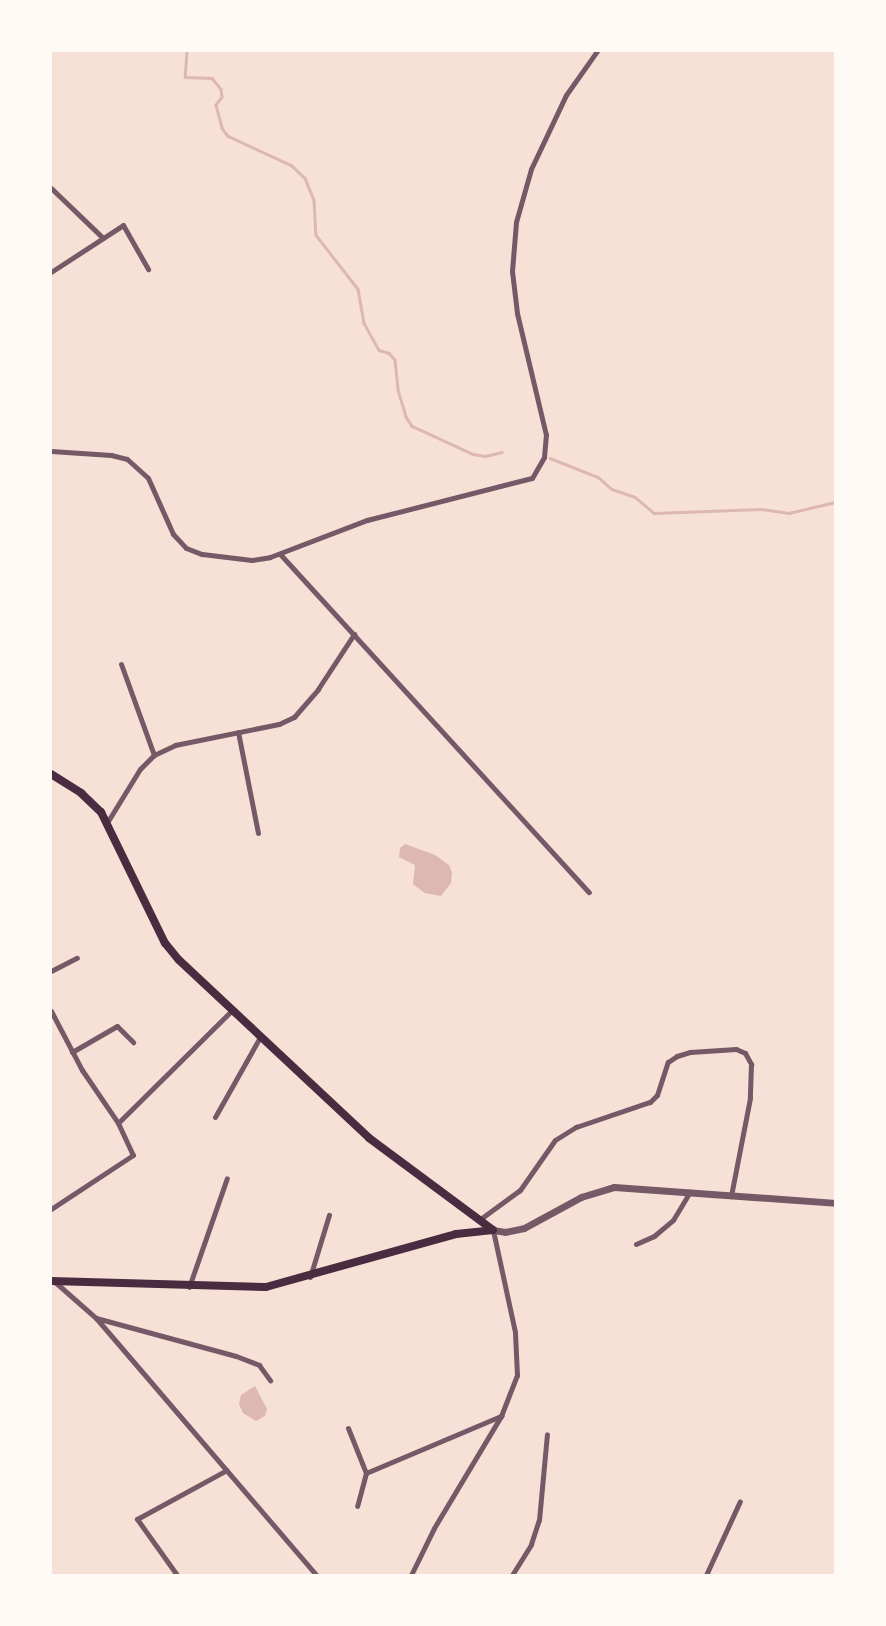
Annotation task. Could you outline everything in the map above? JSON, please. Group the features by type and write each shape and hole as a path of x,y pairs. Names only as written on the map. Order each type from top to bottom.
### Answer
{"main road":[{"path":"51,774 88,798 108,821 165,943 260,1037 390,1156 493,1230"},
{"path":"52,1280 189,1287 266,1287 310,1277 456,1234 493,1230"}],"street":[{"path":"51,451 111,454 136,465 151,484 173,534 194,552 252,560 280,554 357,523 515,483 537,473 544,457 546,435 540,398 517,313 512,271 516,222 537,157 566,95 597,51"},
{"path":"51,188 103,238"},
{"path":"51,272 123,225 148,269"},
{"path":"280,554 589,892"},
{"path":"108,821 140,769 154,755 174,745 279,724 294,717 318,689 354,634"},
{"path":"121,664 154,755"},
{"path":"238,732 258,833"},
{"path":"51,971 76,958"},
{"path":"118,1123 232,1010"},
{"path":"51,1011 72,1052 118,1123 133,1155 51,1209"},
{"path":"72,1052 117,1026 133,1042"},
{"path":"215,1117 260,1037"},
{"path":"479,1220 520,1189 548,1146 562,1134 654,1099 666,1067 677,1056 730,1049 745,1054 752,1070 731,1196"},
{"path":"189,1287 227,1178"},
{"path":"411,1575 434,1528 501,1416 514,1386 517,1362 515,1332 493,1230 505,1232 524,1228 581,1196 614,1187 835,1203"},
{"path":"636,1244 654,1236 673,1220 690,1192"},
{"path":"310,1277 329,1215"},
{"path":"52,1280 96,1318 316,1575"},
{"path":"96,1318 236,1356 259,1366 270,1380"},
{"path":"366,1473 501,1416"},
{"path":"348,1428 366,1473 356,1506"},
{"path":"512,1575 526,1554 539,1520 547,1434"},
{"path":"177,1575 137,1519 227,1470"},
{"path":"706,1575 740,1501"}],"shaded area":[{"path":"405,844 435,855 449,865 452,872 451,883 441,896 425,893 413,884 415,865 399,857 400,848"},
{"path":"255,1386 267,1409 265,1416 256,1421 243,1413 239,1404 241,1395"}],"waterway":[{"path":"187,51 185,77 212,78 221,89 222,97 216,105 222,128 228,136 291,165 305,178 314,200 316,235 358,289 364,323 379,350 389,353 395,360 398,390 406,417 412,426 473,454 485,456 502,452"},
{"path":"550,458 598,477 612,489 635,497 654,513 761,509 789,513 835,502"}]}
